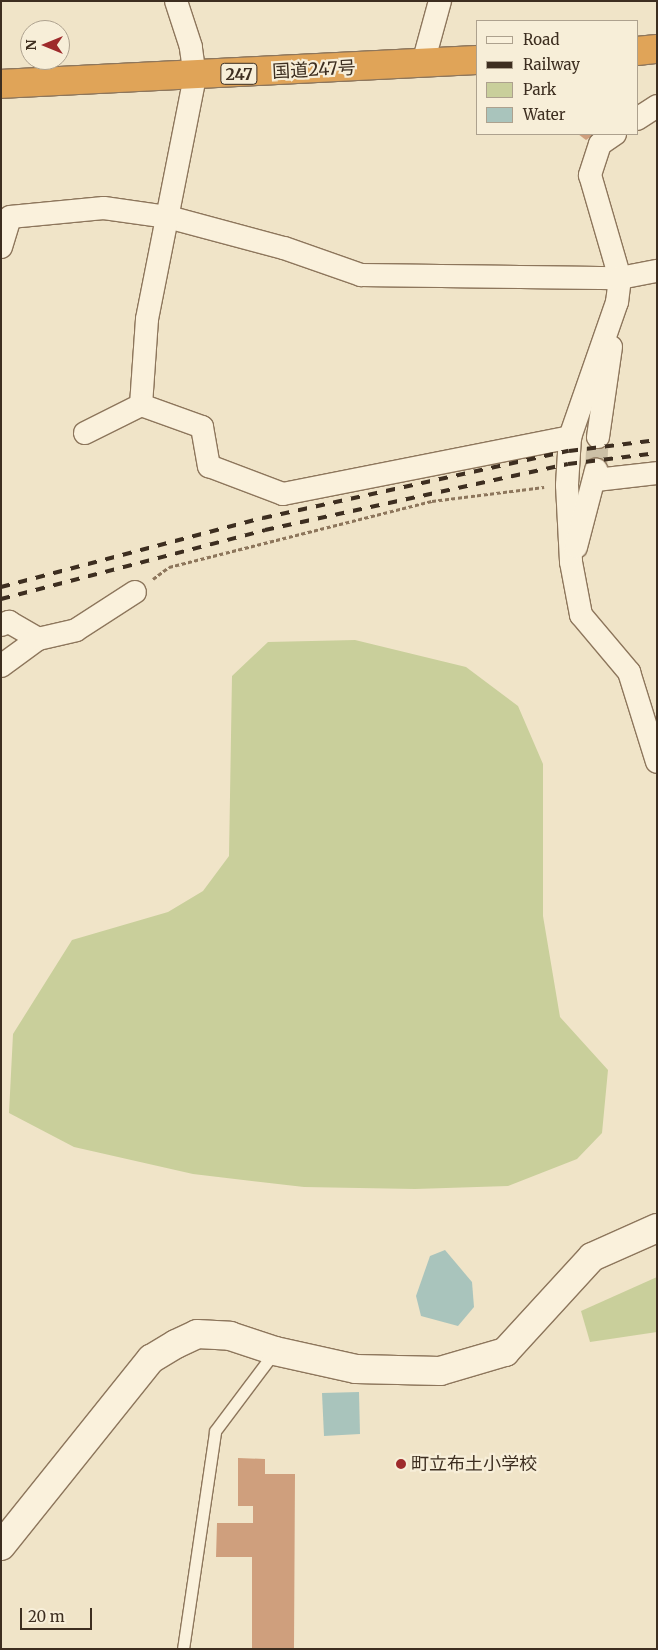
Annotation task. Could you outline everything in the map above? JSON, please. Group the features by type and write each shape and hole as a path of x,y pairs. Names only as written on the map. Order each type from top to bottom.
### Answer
{"highway":[{"path":"638,51 657,49"},
{"name":"国道247号","path":"1,84 195,77 476,60"}],"street":[{"path":"141,405 147,320 195,77 191,47 176,1"},
{"path":"423,63 440,1"},
{"path":"638,119 657,106"},
{"path":"598,437 620,278 590,174 600,144 614,135"},
{"path":"1,248 10,217 104,208 168,217 284,248 362,275 620,278 657,271"},
{"path":"617,302 570,437 567,485 571,562 582,615 629,672 657,762"},
{"path":"85,433 141,405 202,427 209,466 283,494 570,437"},
{"path":"571,562 596,475 657,473"},
{"path":"1,666 38,639 76,630 135,592"},
{"path":"1,625 9,622 38,639"},
{"path":"1,1546 151,1359 197,1334 230,1336 275,1351 356,1369 440,1371 505,1352 592,1257 657,1228"}],"lane":[{"path":"183,1649 215,1431 275,1351"}],"path":[{"path":"135,592 169,567 432,501 567,485"}],"green space":[{"path":"355,640 466,667 518,706 543,764 543,916 560,1017 608,1070 602,1133 577,1159 508,1186 415,1189 304,1187 193,1174 74,1147 9,1113 13,1034 72,940 168,912 203,891 229,856 232,676 268,642"},
{"path":"657,1277 657,1332 590,1342 581,1311"}],"water":[{"path":"445,1250 472,1282 474,1307 458,1326 421,1316 416,1296 430,1256"},
{"path":"359,1392 360,1434 324,1436 322,1393"}],"building":[{"path":"579,135 594,135 586,140"},
{"path":"238,1458 265,1459 265,1474 295,1474 294,1649 252,1649 252,1557 216,1557 217,1523 253,1523 253,1506 238,1506"}],"tunnel":[{"path":"596,470 598,437"}],"railway":[{"path":"1,587 263,518 569,451 657,440"},
{"path":"1,599 265,530 568,464 657,453"}],"place":[{"name":"町立布土小学校","path":"401,1464"}]}
